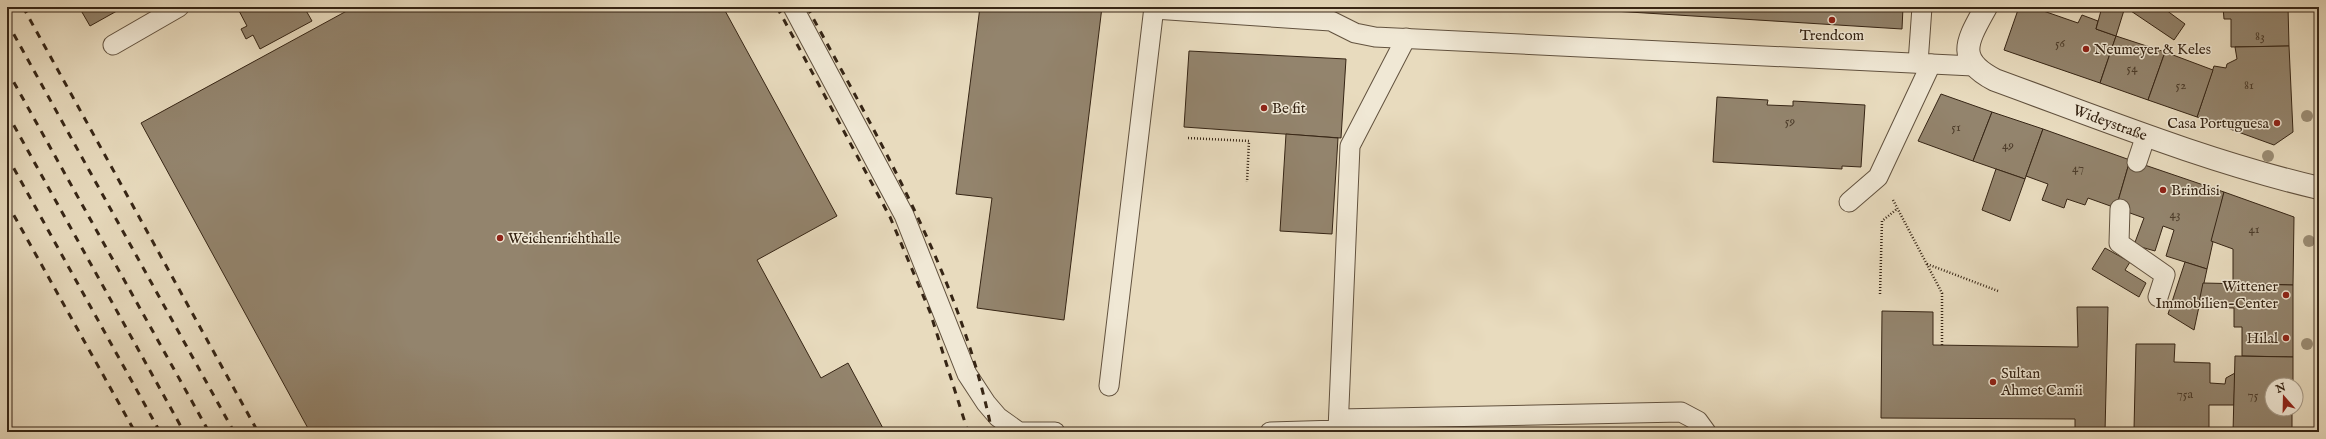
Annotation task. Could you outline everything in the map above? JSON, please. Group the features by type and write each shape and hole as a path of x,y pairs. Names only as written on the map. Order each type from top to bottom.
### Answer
{"street":[{"path":"1973,66 1968,55 1967,45 1986,7"},
{"name":"Wideystraße","path":"1973,66 1995,80 2146,135 2274,177 2319,188"}],"lane":[{"path":"113,45 179,7"},
{"path":"1849,202 1878,177 1924,63 1922,7"},
{"path":"794,8 904,215 967,374 986,403 998,417 1019,432 1055,432"},
{"path":"1109,386 1154,8 1331,21 1355,33 1375,37 1973,66"},
{"path":"1339,427 1350,146 1406,38"},
{"path":"2137,162 2146,135"},
{"path":"2120,209 2119,243 2165,275 2158,297"},
{"path":"1270,432 1339,427 1680,412 1698,421 1706,432"}],"path":[{"path":"1188,138 1249,141 1247,182"},
{"path":"1878,177 1942,293 1942,345"},
{"path":"1880,294 1882,221 1897,209"},
{"path":"1927,264 1998,291"}],"building":[{"path":"79,7 124,7 90,26"},
{"path":"237,7 304,7 312,21 260,49 253,35 246,39 241,29 247,26"},
{"name":"Weichenrichthalle","path":"354,7 723,7 837,216 757,260 821,378 848,363 885,432 310,432 141,123"},
{"path":"980,7 1102,7 1064,320 977,308 992,198 956,194"},
{"name":"Trendcom","path":"1549,7 1903,7 1902,29"},
{"path":"2019,7 2032,7 2078,23 2082,15 2098,21 2096,29 2116,36 2100,83 2004,50"},
{"path":"2102,7 2125,7 2116,36 2096,29"},
{"path":"2125,7 2162,7 2185,24 2174,40"},
{"path":"2223,7 2288,7 2289,46 2231,47 2231,19 2224,19"},
{"path":"2116,36 2165,52 2148,100 2100,83"},
{"path":"2289,46 2293,132 2274,145 2197,117 2214,66 2226,68 2227,64 2237,59 2235,47"},
{"name":"Be fit","path":"1189,51 1346,59 1341,138 1184,127"},
{"path":"2165,52 2213,70 2197,117 2148,100"},
{"path":"1941,94 1992,112 1973,161 1918,141"},
{"path":"1717,97 1768,100 1767,105 1793,106 1793,101 1865,105 1861,167 1842,166 1842,169 1713,162"},
{"path":"1992,112 2043,129 2025,179 1973,161"},
{"path":"2043,129 2130,160 2116,208 2088,198 2085,205 2067,199 2064,208 2042,200 2048,184 2026,176"},
{"path":"1286,134 1338,138 1332,234 1280,231"},
{"path":"2130,160 2224,192 2207,269 2166,256 2174,230 2163,226 2155,251 2134,245 2144,218 2116,208"},
{"path":"1996,169 2025,179 2010,221 1982,210"},
{"path":"2224,192 2294,217 2293,285 2233,283 2233,249 2211,241"},
{"path":"2105,248 2130,262 2125,270 2146,283 2139,297 2092,269"},
{"path":"2185,262 2207,269 2194,330 2168,314"},
{"path":"2203,283 2293,285 2293,357 2242,356 2242,327 2234,327 2234,308 2198,307"},
{"name":"Sultan Ahmet Camii","path":"2077,307 2108,307 2105,432 2075,431 2075,419 1881,418 1882,311 1933,312 1933,345 2078,347"},
{"path":"2136,344 2175,344 2174,362 2210,363 2210,383 2225,384 2226,378 2235,373 2234,405 2209,405 2209,430 2134,429"},
{"path":"2235,356 2293,357 2293,377 2264,377 2264,417 2292,417 2292,432 2233,432"}],"railway":[{"path":"23,7 258,432"},
{"path":"777,7 890,217 930,312 968,432"},
{"path":"807,7 863,109 916,213 960,320 978,375 992,432"},
{"path":"7,22 234,432"},
{"path":"7,70 209,432"},
{"path":"7,113 184,432"},
{"path":"7,156 160,432"},
{"path":"7,203 135,432"}],"place":[{"name":"Trendcom","path":"1832,20"},
{"name":"Neumeyer & Keles","path":"2086,49"},
{"name":"Be fit","path":"1264,108"},
{"name":"Casa Portuguesa","path":"2277,123"},
{"name":"Brindisi","path":"2163,190"},
{"name":"Weichenrichthalle","path":"500,238"},
{"name":"Wittener Immobilien-Center","path":"2286,295"},
{"name":"Hilal","path":"2286,338"},
{"name":"Sultan Ahmet Camii","path":"1993,382"}]}
